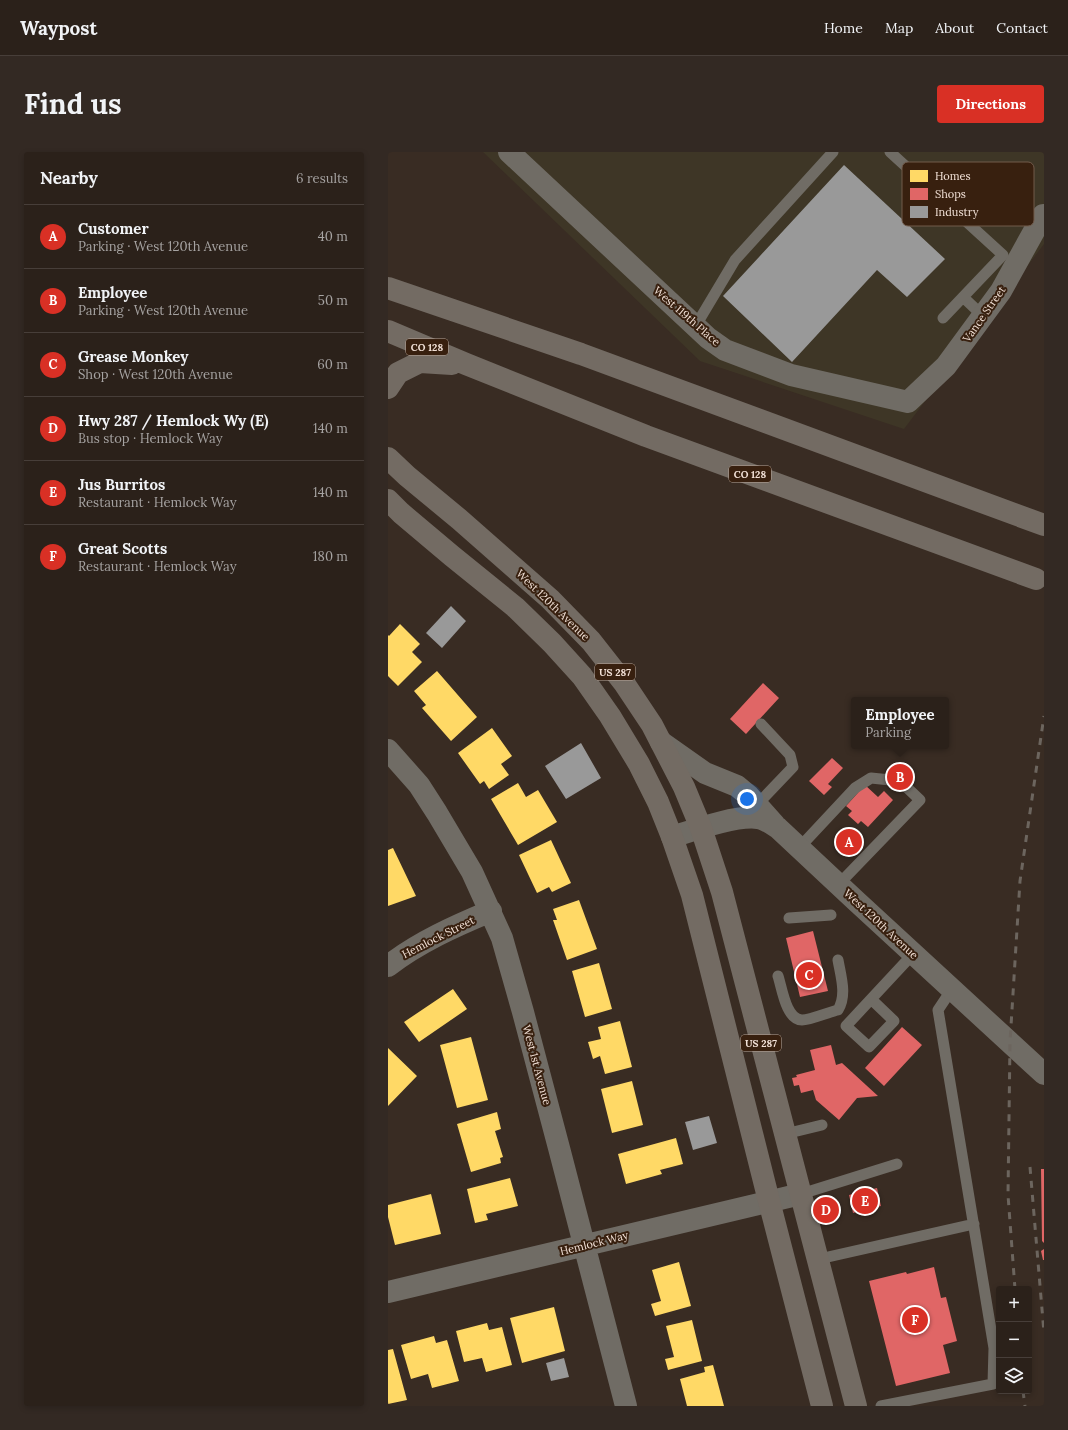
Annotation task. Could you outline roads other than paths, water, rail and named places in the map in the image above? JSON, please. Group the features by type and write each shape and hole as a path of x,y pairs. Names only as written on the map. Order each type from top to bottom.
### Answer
{"main road":[{"path":"388,288 581,354 1044,525"},
{"name":"CO 128","path":"388,331 646,436 1036,579"},
{"path":"388,388 398,373 420,362 466,364"},
{"name":"West 120th Avenue","path":"388,458 406,476 459,519 550,598 591,641 624,683 652,725 684,787 701,828"},
{"name":"US 287","path":"388,500 401,513 452,556 515,607 552,643 582,676 610,716 639,764 658,802 672,836 692,895 822,1406"},
{"name":"US 287","path":"701,828 722,892 819,1259 856,1406"}],"street":[{"name":"West 119th Place","path":"509,152 695,327 725,350 791,374 908,402"},
{"name":"Vance Street","path":"908,402 946,366 983,316 1001,291 1044,214"},
{"name":"West 120th Avenue","path":"661,742 705,773 737,786 749,796 751,811 778,828 1044,1074"},
{"name":"West 1st Avenue","path":"388,750 419,785 437,813 472,872 502,938 523,1012 626,1406"},
{"path":"672,836 751,811"},
{"name":"Hemlock Street","path":"388,966 406,952 464,922 490,911"},
{"name":"Hemlock Way","path":"388,1292 801,1194"}],"lane":[{"path":"695,327 735,260 833,152"},
{"path":"894,154 903,162"},
{"path":"943,318 1003,255 972,226"},
{"path":"963,297 983,316"},
{"path":"751,811 793,767 790,755 761,724"},
{"path":"799,848 854,788 871,778 900,781 920,800 838,885"},
{"path":"789,918 831,915"},
{"path":"871,999 913,954"},
{"path":"778,976 789,1012 794,1018 802,1020 838,1010 842,1003 843,994 838,960"},
{"path":"881,1406 993,1384 994,1348 938,1010 952,989"},
{"path":"785,1134 822,1124"},
{"path":"801,1194 896,1164"},
{"path":"819,1259 974,1224"}],"railway":[{"path":"1015,1286 1008,1195 1010,1042 1020,881 1044,716"},
{"path":"1030,1167 1044,1333"},
{"path":"1023,1394 1025,1406"}],"place":[{"name":"Employee","path":"900,777"},
{"name":"Customer","path":"849,842"},
{"name":"Grease Monkey","path":"809,975"},
{"name":"Jus Burritos","path":"865,1201"},
{"name":"Hwy 287 / Hemlock Wy (E)","path":"826,1210"},
{"name":"Great Scotts","path":"915,1320"}]}
